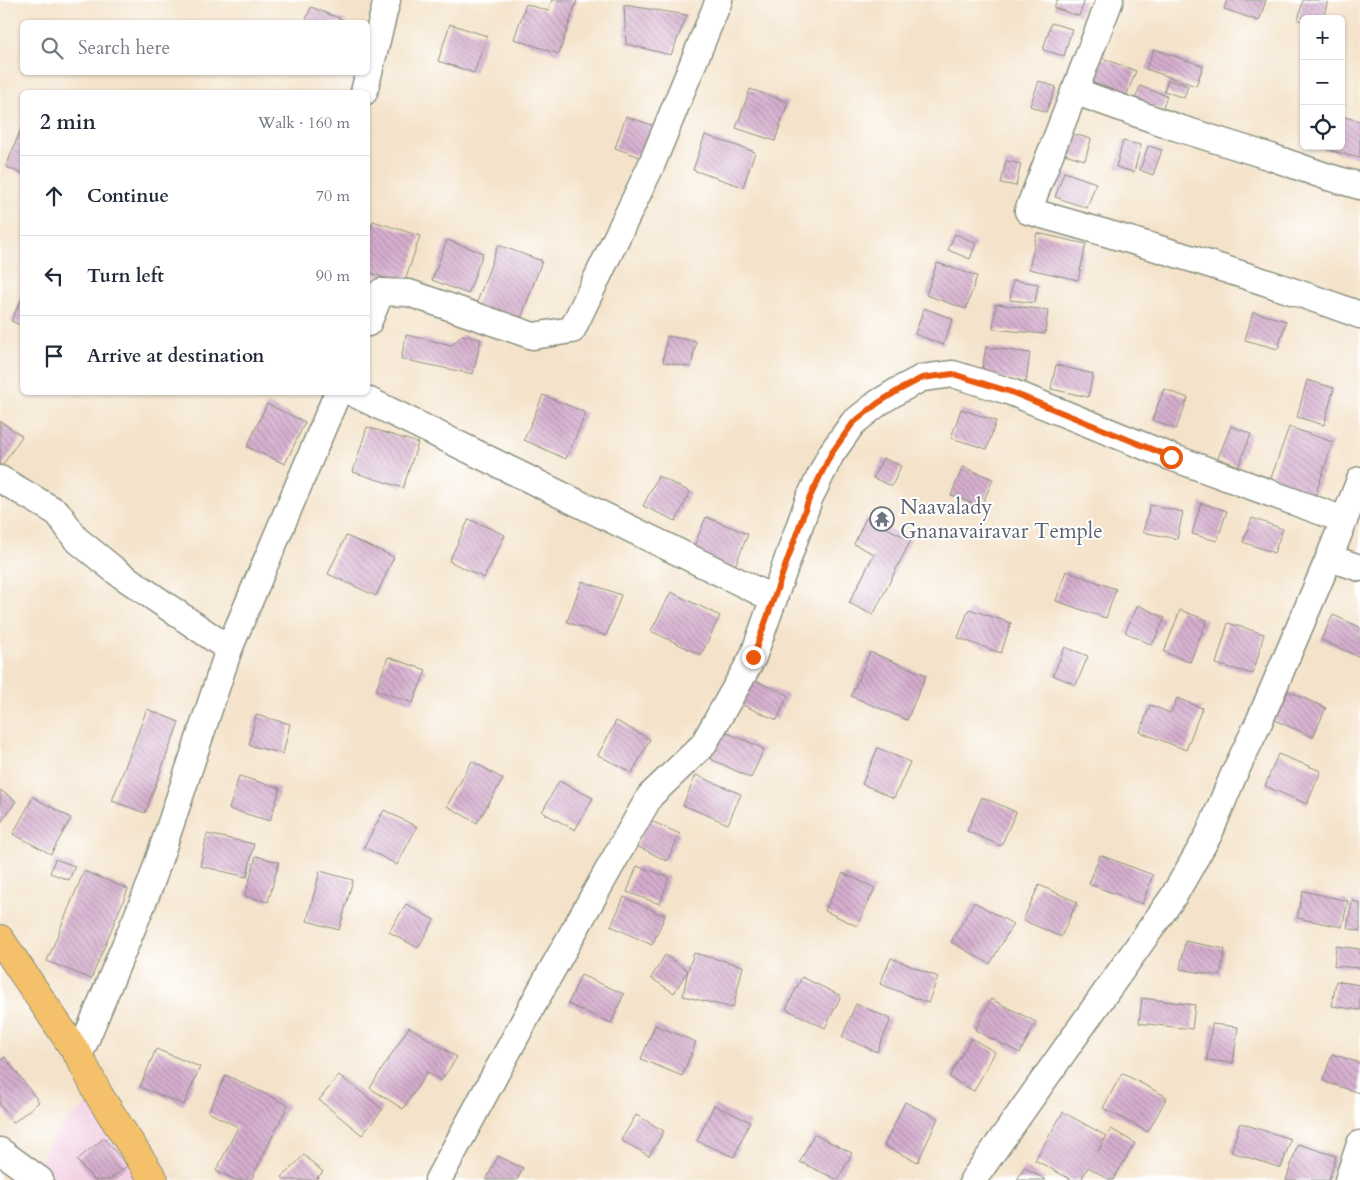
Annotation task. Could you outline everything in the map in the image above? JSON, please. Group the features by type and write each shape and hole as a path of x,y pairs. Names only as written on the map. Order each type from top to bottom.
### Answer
{"main road":[{"path":"0,939 79,1056 100,1097 154,1180"}],"street":[{"path":"370,68 387,0"},
{"path":"370,311 374,288 409,293 533,336 572,330 651,166 719,0"},
{"path":"1110,0 1028,211 1147,244 1295,291 1360,315"},
{"path":"364,90 368,75"},
{"path":"1074,91 1175,128 1360,186"},
{"path":"438,1180 543,986 650,796 703,745 753,657 809,499 831,454 853,423 878,403 922,378 953,374 1011,392 1171,457 1344,520"},
{"path":"79,1056 151,883 229,649 337,395"},
{"path":"357,395 774,599"},
{"path":"0,480 58,513 76,539 117,572 229,649"},
{"path":"973,1180 1178,889 1209,834 1234,774 1263,713 1360,480"},
{"path":"1329,558 1360,568"},
{"path":"1348,1180 1360,1144"},
{"path":"0,1151 40,1180"}],"shaded area":[{"path":"100,1097 154,1180 40,1180 34,1175 58,1130 75,1114"}],"building":[{"path":"552,0 577,0 559,54 514,39 526,4 548,11"},
{"path":"1057,0 1085,0 1079,16 1054,8"},
{"path":"1227,0 1266,0 1259,21 1224,9"},
{"path":"1303,0 1328,0 1324,15 1300,15 1300,20 1298,20"},
{"path":"624,5 687,15 671,55 626,44"},
{"path":"311,7 344,20 306,20"},
{"path":"1051,23 1072,29 1064,56 1043,50"},
{"path":"450,24 487,36 474,73 438,61"},
{"path":"1154,49 1203,66 1196,86 1146,69"},
{"path":"1097,56 1136,71 1125,99 1086,84"},
{"path":"1168,80 1188,86 1184,98 1164,91"},
{"path":"1039,81 1056,87 1046,112 1030,106"},
{"path":"1140,86 1167,96 1162,110 1135,100"},
{"path":"750,89 788,102 775,141 736,128"},
{"path":"626,116 657,127 646,159 615,148"},
{"path":"1345,117 1360,121 1360,158 1327,150 1345,150"},
{"path":"20,131 20,173 6,167"},
{"path":"1067,132 1091,139 1085,160 1061,153"},
{"path":"705,135 755,152 743,187 693,170"},
{"path":"1123,141 1141,145 1134,172 1116,167"},
{"path":"1148,146 1162,150 1153,175 1140,170"},
{"path":"1006,161 1021,164 1016,186 1001,183"},
{"path":"1064,172 1096,183 1087,208 1055,197"},
{"path":"373,221 420,236 404,284 370,273 370,232"},
{"path":"1037,233 1086,244 1078,280 1029,269"},
{"path":"955,234 976,243 970,259 948,250"},
{"path":"447,240 483,253 468,294 432,280"},
{"path":"498,245 542,261 520,321 476,305"},
{"path":"937,263 977,276 966,309 926,295"},
{"path":"1013,280 1038,284 1035,303 1010,300"},
{"path":"20,302 20,325 11,321"},
{"path":"996,304 1048,310 1045,334 993,329"},
{"path":"924,308 953,319 943,345 915,334"},
{"path":"1253,312 1286,321 1278,349 1245,340"},
{"path":"406,335 452,345 462,335 481,339 473,374 401,359"},
{"path":"667,336 696,341 691,367 663,362"},
{"path":"986,347 1030,353 1026,382 981,375"},
{"path":"1056,365 1093,374 1088,397 1051,389"},
{"path":"1307,380 1334,388 1324,425 1297,417"},
{"path":"1164,389 1188,398 1176,429 1152,420"},
{"path":"543,395 586,413 566,459 524,440"},
{"path":"267,404 305,422 285,464 247,447"},
{"path":"961,409 996,421 987,449 951,438"},
{"path":"0,421 22,436 0,469"},
{"path":"1231,426 1251,434 1239,466 1218,458"},
{"path":"367,427 418,443 403,488 353,472"},
{"path":"1289,427 1333,442 1315,496 1270,481"},
{"path":"883,458 901,466 892,486 873,478"},
{"path":"963,467 993,479 981,507 951,495"},
{"path":"658,476 690,492 676,521 643,506"},
{"path":"1201,503 1227,511 1217,541 1192,534"},
{"path":"1150,505 1183,512 1177,539 1143,532"},
{"path":"706,517 748,534 732,573 690,556"},
{"path":"866,518 911,540 873,615 849,603 874,554 854,544"},
{"path":"1252,518 1283,529 1274,553 1243,542"},
{"path":"469,519 505,535 484,578 449,561"},
{"path":"346,536 394,557 376,596 328,574"},
{"path":"1066,571 1116,589 1106,618 1056,601"},
{"path":"582,581 621,595 606,636 567,622"},
{"path":"671,592 720,616 701,655 651,631"},
{"path":"1138,605 1165,618 1152,645 1125,632"},
{"path":"969,609 1011,623 1001,653 958,638"},
{"path":"1180,610 1207,620 1190,662 1164,652"},
{"path":"1333,615 1360,627 1360,657 1321,640"},
{"path":"1228,623 1264,634 1253,674 1216,664"},
{"path":"1065,647 1088,656 1076,685 1053,675"},
{"path":"870,652 926,675 907,720 851,696"},
{"path":"388,657 426,670 413,703 376,690"},
{"path":"751,679 788,695 777,720 740,704"},
{"path":"1288,691 1326,708 1313,737 1274,720"},
{"path":"1177,698 1202,708 1186,750 1140,732 1150,705 1171,713"},
{"path":"147,709 179,722 145,813 112,801"},
{"path":"256,715 290,724 283,754 249,745"},
{"path":"616,721 650,739 632,773 598,755"},
{"path":"724,731 764,749 751,778 711,759"},
{"path":"878,748 910,762 894,798 862,784"},
{"path":"1278,754 1321,771 1307,804 1265,786"},
{"path":"472,761 503,779 477,823 447,806"},
{"path":"696,775 741,794 728,824 683,805"},
{"path":"239,776 280,788 270,821 229,809"},
{"path":"559,781 593,798 575,830 542,812"},
{"path":"0,790 16,801 0,824"},
{"path":"33,797 71,818 51,854 13,834"},
{"path":"982,797 1016,812 1001,846 967,831"},
{"path":"384,810 417,827 397,865 364,847"},
{"path":"649,820 680,834 667,861 637,846"},
{"path":"207,834 254,844 247,877 200,866"},
{"path":"1100,855 1153,875 1142,904 1089,884"},
{"path":"256,856 279,862 268,902 245,896"},
{"path":"55,859 75,866 69,880 50,873"},
{"path":"637,866 669,877 660,904 627,892"},
{"path":"84,871 128,889 91,979 47,961"},
{"path":"320,871 353,880 339,930 307,921"},
{"path":"843,873 875,888 857,926 825,911"},
{"path":"1039,885 1077,902 1061,937 1023,920"},
{"path":"1303,891 1348,901 1342,927 1297,918"},
{"path":"624,897 665,916 652,945 611,926"},
{"path":"1352,901 1360,903 1360,931 1347,928"},
{"path":"974,902 1013,924 990,964 951,942"},
{"path":"406,904 434,920 418,948 389,932"},
{"path":"1185,941 1225,949 1220,976 1180,969"},
{"path":"1336,946 1360,949 1360,968 1334,966"},
{"path":"694,953 743,966 733,1008 683,996 688,970"},
{"path":"665,955 688,970 674,993 651,978"},
{"path":"891,958 938,977 928,1003 880,984"},
{"path":"581,975 624,994 611,1023 568,1004"},
{"path":"802,977 841,996 825,1028 786,1009"},
{"path":"1336,981 1360,985 1360,1010 1332,1006"},
{"path":"1142,998 1195,1005 1192,1029 1139,1023"},
{"path":"991,999 1036,1022 1020,1053 975,1030"},
{"path":"856,1004 891,1019 877,1052 842,1037"},
{"path":"1212,1024 1238,1027 1233,1063 1207,1060"},
{"path":"655,1025 696,1042 682,1076 641,1059"},
{"path":"409,1027 457,1057 441,1081 427,1072 403,1109 370,1088"},
{"path":"971,1038 995,1052 974,1091 949,1077"},
{"path":"156,1049 200,1067 184,1105 140,1087"},
{"path":"1332,1054 1360,1063 1359,1093 1323,1081"},
{"path":"5,1057 39,1102 13,1123 0,1105 0,1061"},
{"path":"1122,1073 1167,1097 1148,1132 1103,1108"},
{"path":"226,1075 288,1105 251,1180 236,1180 216,1171 238,1127 208,1112"},
{"path":"339,1075 383,1109 362,1135 319,1100"},
{"path":"905,1102 938,1118 918,1162 884,1146"},
{"path":"714,1105 750,1122 734,1157 697,1141"},
{"path":"1063,1112 1106,1136 1098,1151 1111,1129 1135,1143 1113,1180 1088,1167 1081,1180 1072,1180 1035,1160"},
{"path":"636,1115 664,1131 649,1156 621,1140"},
{"path":"1240,1123 1291,1139 1281,1168 1231,1152"},
{"path":"814,1134 852,1153 838,1180 800,1162"},
{"path":"104,1138 127,1166 109,1180 94,1180 77,1160"},
{"path":"1298,1144 1336,1156 1329,1180 1286,1180"},
{"path":"304,1155 323,1172 315,1180 285,1180 282,1177"},
{"path":"498,1156 523,1168 517,1180 486,1180"},
{"path":"1024,1167 1046,1180 1017,1180"}],"place":[{"name":"Naavalady Gnanavairavar Temple","path":"882,519"}],"route":[{"path":"753,657 809,499 831,454 853,423 878,403 922,378 953,374 1011,392 1171,457"}]}
